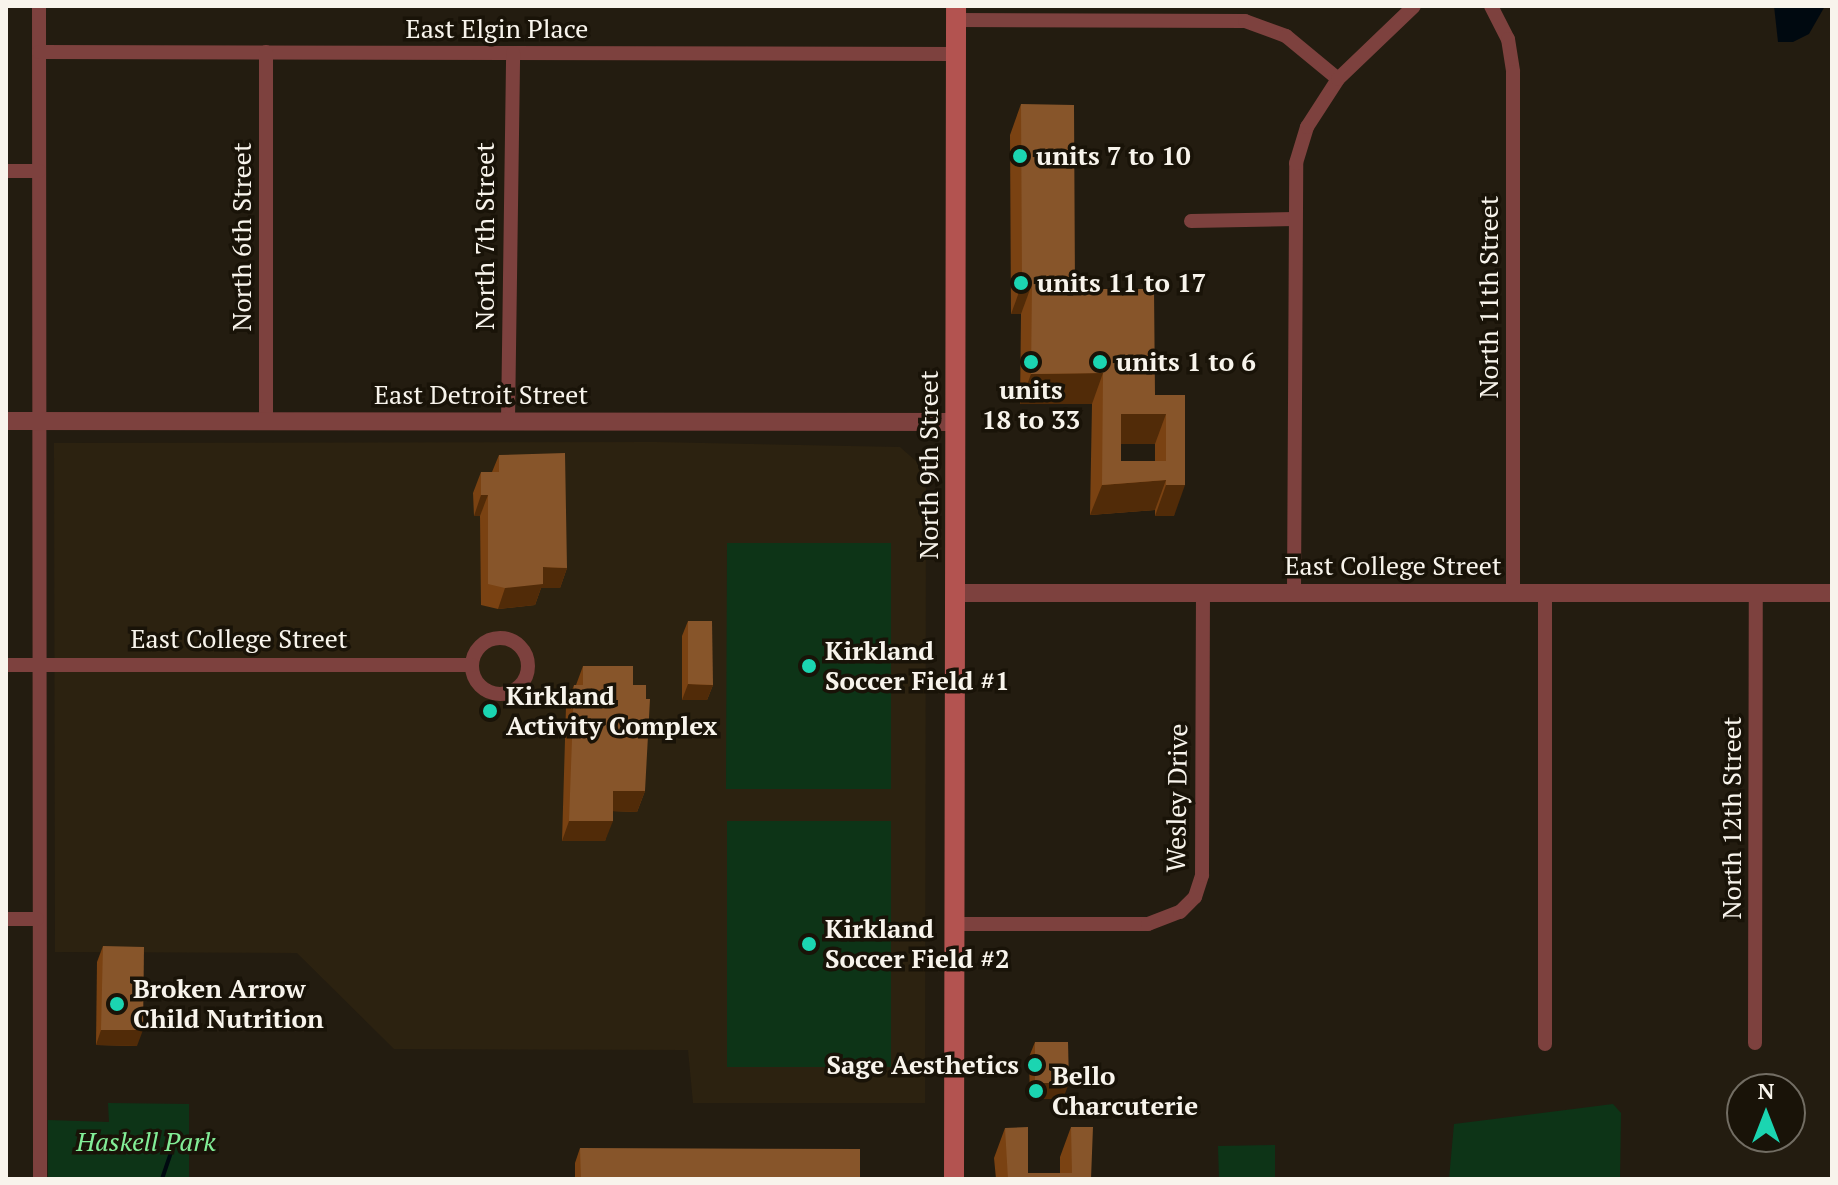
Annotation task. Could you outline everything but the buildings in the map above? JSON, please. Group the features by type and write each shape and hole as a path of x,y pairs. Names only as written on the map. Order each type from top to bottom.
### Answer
{"main road":[{"name":"North 9th Street","path":"954,1179 956,13"}],"street":[{"path":"39,6 36,665 40,1179"},
{"path":"1294,593 1294,177 1303,137 1338,79 1414,6"},
{"name":"North 11th Street","path":"1491,6 1508,39 1513,72 1513,592"},
{"path":"956,13 1246,13 1286,36 1338,79"},
{"name":"East Elgin Place","path":"39,52 956,54"},
{"name":"North 6th Street","path":"266,52 266,422"},
{"name":"North 7th Street","path":"508,421 513,53"},
{"path":"6,171 39,171"},
{"path":"1191,221 1294,219"},
{"name":"East Detroit Street","path":"6,421 955,422"},
{"path":"1545,592 1545,1044"},
{"name":"East College Street","path":"955,593 1832,593"},
{"name":"Wesley Drive","path":"954,924 1148,924 1180,912 1195,897 1202,875 1203,593"},
{"name":"North 12th Street","path":"1755,1043 1756,593"},
{"path":"496,638 515,642 529,667 522,684 500,694 482,688 472,665 479,647 496,638"},
{"name":"East College Street","path":"6,665 472,665"},
{"path":"6,919 37,919"}],"shaded area":[{"path":"1774,6 1825,6 1809,34 1793,42 1778,42"},
{"name":"Kirkland Activity Complex","path":"655,442 900,447 926,470 925,1103 693,1103 688,1050 394,1049 297,953 55,952 54,443"}],"green space":[{"name":"Kirkland Soccer Field #1","path":"727,543 891,543 891,789 726,789"},
{"name":"Kirkland Soccer Field #2","path":"727,821 891,821 891,1067 727,1067"},
{"name":"Haskell Park","path":"108,1103 189,1104 189,1179 48,1179 48,1120 109,1122"},
{"path":"1613,1104 1621,1113 1620,1179 1449,1179 1454,1124"},
{"path":"1275,1145 1275,1179 1219,1179 1218,1146"}],"waterway":[{"path":"162,1179 177,1135"}],"place":[{"name":"units 7 to 10","path":"1020,156"},
{"name":"units 11 to 17","path":"1021,283"},
{"name":"units 18 to 33","path":"1031,362"},
{"name":"units 1 to 6","path":"1100,362"},
{"name":"Kirkland Soccer Field #1","path":"809,666"},
{"name":"Kirkland Activity Complex","path":"490,711"},
{"name":"Kirkland Soccer Field #2","path":"809,944"},
{"name":"Broken Arrow Child Nutrition","path":"117,1004"},
{"name":"Sage Aesthetics","path":"1035,1065"},
{"name":"Bello Charcuterie","path":"1036,1091"}]}
